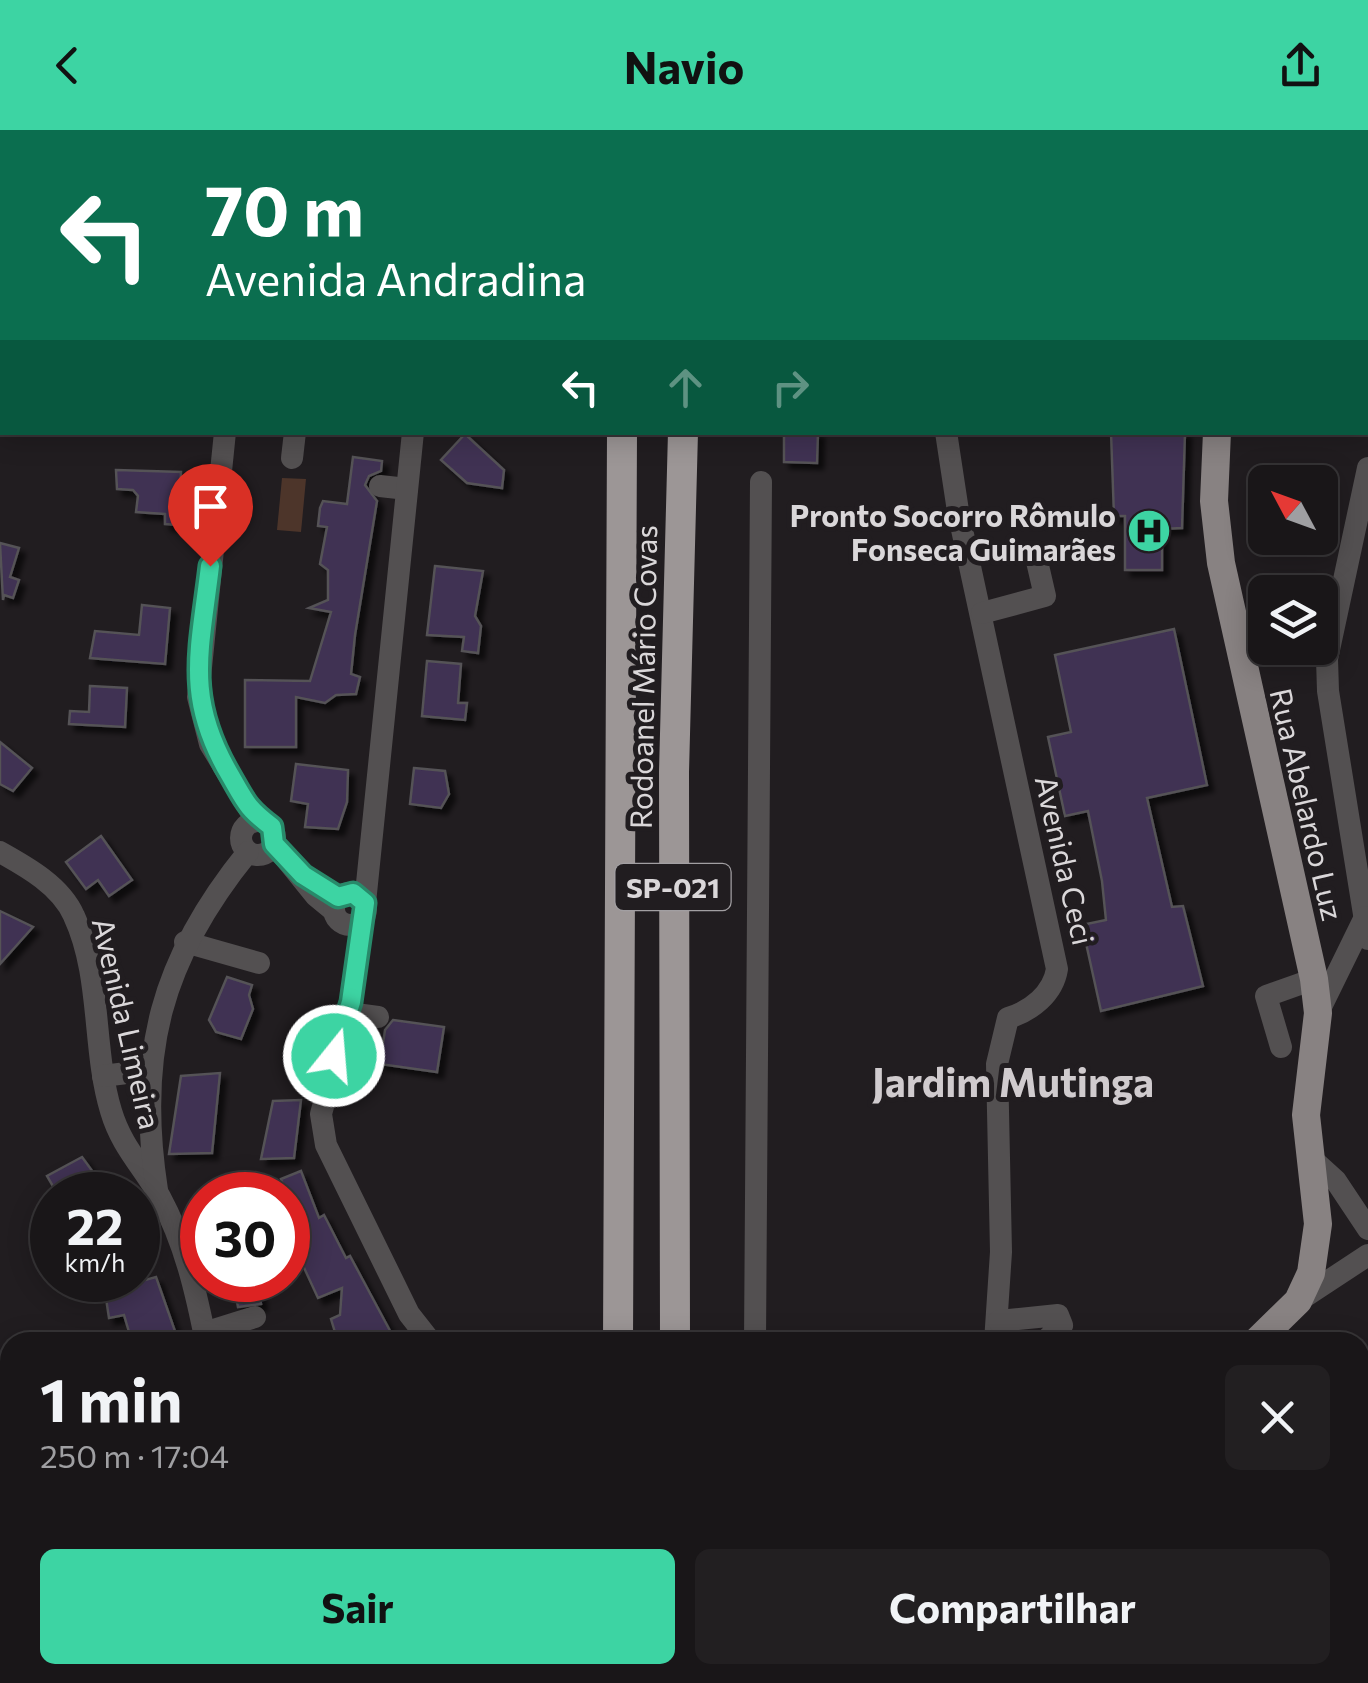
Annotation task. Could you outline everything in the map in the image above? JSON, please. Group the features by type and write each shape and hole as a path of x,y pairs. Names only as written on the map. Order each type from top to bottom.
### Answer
{"highway":[{"name":"Rodoanel Mário Covas","path":"618,1332 622,435"},
{"name":"Rodoanel Mário Covas","path":"674,1332 674,790 683,435"}],"main road":[{"name":"Rua Abelardo Luz","path":"1217,435 1214,501 1220,563 1314,978 1318,1013 1306,1104 1318,1224 1311,1273 1298,1301"},
{"path":"1266,1332 1298,1301"}],"street":[{"path":"225,435 198,696 210,744 256,820 272,827 274,844 303,875 316,896 348,908"},
{"path":"292,458 295,435"},
{"path":"413,435 369,858 348,908 356,971 322,1114 326,1145 409,1314 423,1332"},
{"name":"Avenida Ceci","path":"946,435 958,511 1058,969 1055,981 1028,1012 1008,1018 997,1064 1001,1117 997,1332"},
{"path":"1366,928 1328,692 1328,659 1368,468"},
{"path":"755,1332 761,482"},
{"path":"380,486 407,489"},
{"path":"982,613 1045,596 1036,557"},
{"path":"256,820 242,829 242,846 248,852 263,854 274,844"},
{"name":"Avenida Limeira","path":"0,852 54,888 74,913 88,955 103,1076 120,1138 143,1172"},
{"path":"155,1172 147,1104 152,1037 185,942 248,852"},
{"name":"Rua Abelardo Luz","path":"1318,1013 1357,956 1366,928"},
{"path":"185,942 259,963"},
{"path":"1281,1046 1256,999 1314,978"},
{"path":"348,1014 378,1017"},
{"path":"103,1076 150,1070"},
{"path":"1314,1161 1336,1181 1368,1229"},
{"name":"Avenida Limeira","path":"160,1197 182,1243 204,1332"},
{"path":"1311,1273 1360,1262"},
{"path":"1298,1301 1360,1262"},
{"path":"997,1332 1058,1315 1062,1325 1055,1332"},
{"path":"219,1332 255,1317"}],"shaded area":[{"path":"282,478 306,479 301,532 277,530"}],"building":[{"path":"466,435 504,470 502,488 467,483 441,460"},
{"path":"784,435 818,435 817,463 784,462"},
{"name":"Pronto Socorro Rômulo Fonseca Guimarães","path":"1111,435 1185,435 1182,528 1162,529 1162,570 1125,570 1125,516 1114,516"},
{"path":"353,457 382,461 381,471 369,476 365,485 377,501 355,635 351,674 360,677 356,694 336,695 325,703 296,697 296,747 245,747 245,680 310,681 331,612 309,608 328,600 328,570 320,564 327,527 318,526 320,508 323,501 347,504"},
{"path":"116,470 181,472 178,525 165,524 165,514 136,512 138,496 133,490 117,489"},
{"path":"0,543 19,548 10,577 19,580 13,598 4,595 3,600"},
{"path":"435,566 483,571 475,616 481,626 478,653 462,651 464,637 427,635"},
{"path":"142,605 170,608 165,664 90,658 95,631 139,635"},
{"path":"1174,629 1207,785 1147,798 1172,907 1183,906 1203,986 1101,1011 1082,925 1106,920 1102,881 1088,811 1065,816 1048,737 1071,732 1055,655"},
{"path":"427,661 461,664 458,703 467,703 465,720 422,716"},
{"path":"90,686 127,688 125,727 69,724 70,711 89,712"},
{"path":"0,742 32,768 13,791 0,784"},
{"path":"296,764 348,770 347,802 338,829 305,827 308,804 291,801"},
{"path":"414,768 445,771 449,794 441,808 410,804"},
{"path":"101,836 132,880 109,896 98,880 86,889 66,862"},
{"path":"0,911 33,927 0,964"},
{"path":"227,977 252,985 249,995 253,1009 241,1039 216,1032 209,1020"},
{"path":"393,1020 444,1027 437,1072 380,1064 385,1030"},
{"path":"220,1073 212,1153 169,1154 181,1076"},
{"path":"301,1100 294,1158 261,1159 273,1101"},
{"path":"82,1157 93,1172 54,1172"},
{"path":"310,1194 319,1218 324,1215 346,1258 350,1256 391,1332 335,1332 331,1319 340,1315 342,1288 318,1298 310,1281"},
{"path":"160,1288 175,1332 129,1332 124,1315 109,1318 107,1302 160,1302"},
{"path":"237,1302 261,1302 261,1304 238,1307"}],"place":[{"name":"Pronto Socorro Rômulo Fonseca Guimarães","path":"1149,531"}],"district":[{"name":"Jardim Mutinga","path":"1013,1080"}],"route":[{"path":"210,566 198,696 210,744 256,820 272,827 274,844 303,875 338,897 353,893 365,903 351,1002 334,1056"}]}
